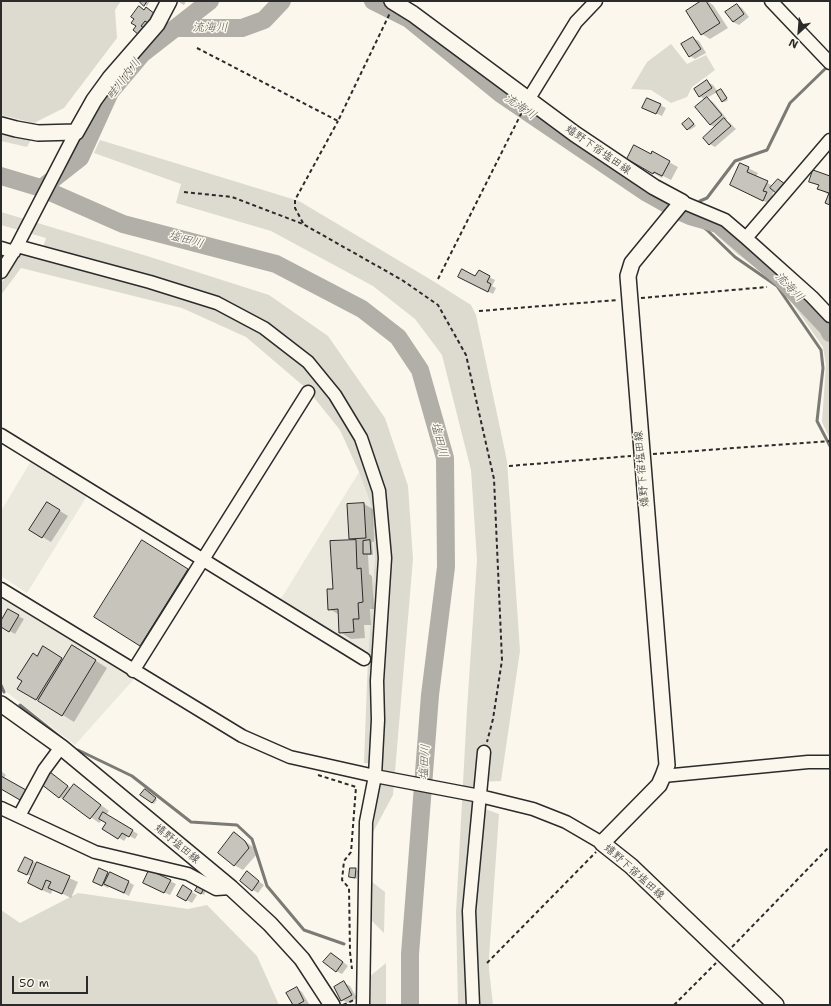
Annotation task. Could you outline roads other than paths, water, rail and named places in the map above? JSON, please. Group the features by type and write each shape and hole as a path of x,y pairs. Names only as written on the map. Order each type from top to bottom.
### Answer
{"main road":[{"path":"1,125 38,133 76,132 94,100 110,78 156,24 169,1"},
{"name":"嬉野下宿塩田線","path":"392,1 413,14 528,100 618,164 654,187 682,202 632,263 628,276 641,455 667,766 659,785 602,842 631,866 776,1005"},
{"name":"嬉野塩田線","path":"1,704 60,747 231,888 270,924 302,959 332,1005"}],"street":[{"path":"528,100 576,22 596,1"},
{"path":"770,1 830,63"},
{"path":"1,272 17,246 76,132"},
{"path":"746,238 830,140"},
{"path":"682,202 725,220 812,297 830,316"},
{"path":"1,248 17,246 150,282 217,303 264,328 308,362 335,395 361,438 379,491 385,558 377,681 378,720 375,776 366,822 359,1002"},
{"path":"133,671 308,392"},
{"path":"1,435 364,659"},
{"path":"1,589 133,671 242,736 290,757 375,776 480,796 533,809 566,822 602,842"},
{"path":"19,816 44,770 60,747"},
{"path":"473,1005 469,911 484,752"},
{"path":"663,776 808,762 830,762"},
{"path":"1,808 95,852 188,874 216,889 231,888"}],"waterway":[{"name":"畦川内川","path":"43,187 80,158 110,92 142,54 210,1"},
{"name":"流海川","path":"177,28 242,28 264,20 282,1"},
{"name":"流海川","path":"373,1 409,19 501,94 647,193 672,207"},
{"path":"700,201 707,198 735,161 767,150 790,103 826,68"},
{"name":"塩田川","path":"1,176 41,188 123,224 276,264 362,309 398,337 420,370 445,458 446,567 430,695 410,954 410,1005"},
{"name":"流海川","path":"681,212 718,224 782,279 828,328 830,333"},
{"path":"690,216 735,257 777,286 821,350 823,368 817,421 830,446"},
{"path":"1,685 4,692"},
{"path":"20,705 65,741"},
{"path":"78,750 132,776 191,822 237,825 252,839 267,886 304,930 344,944"}]}
